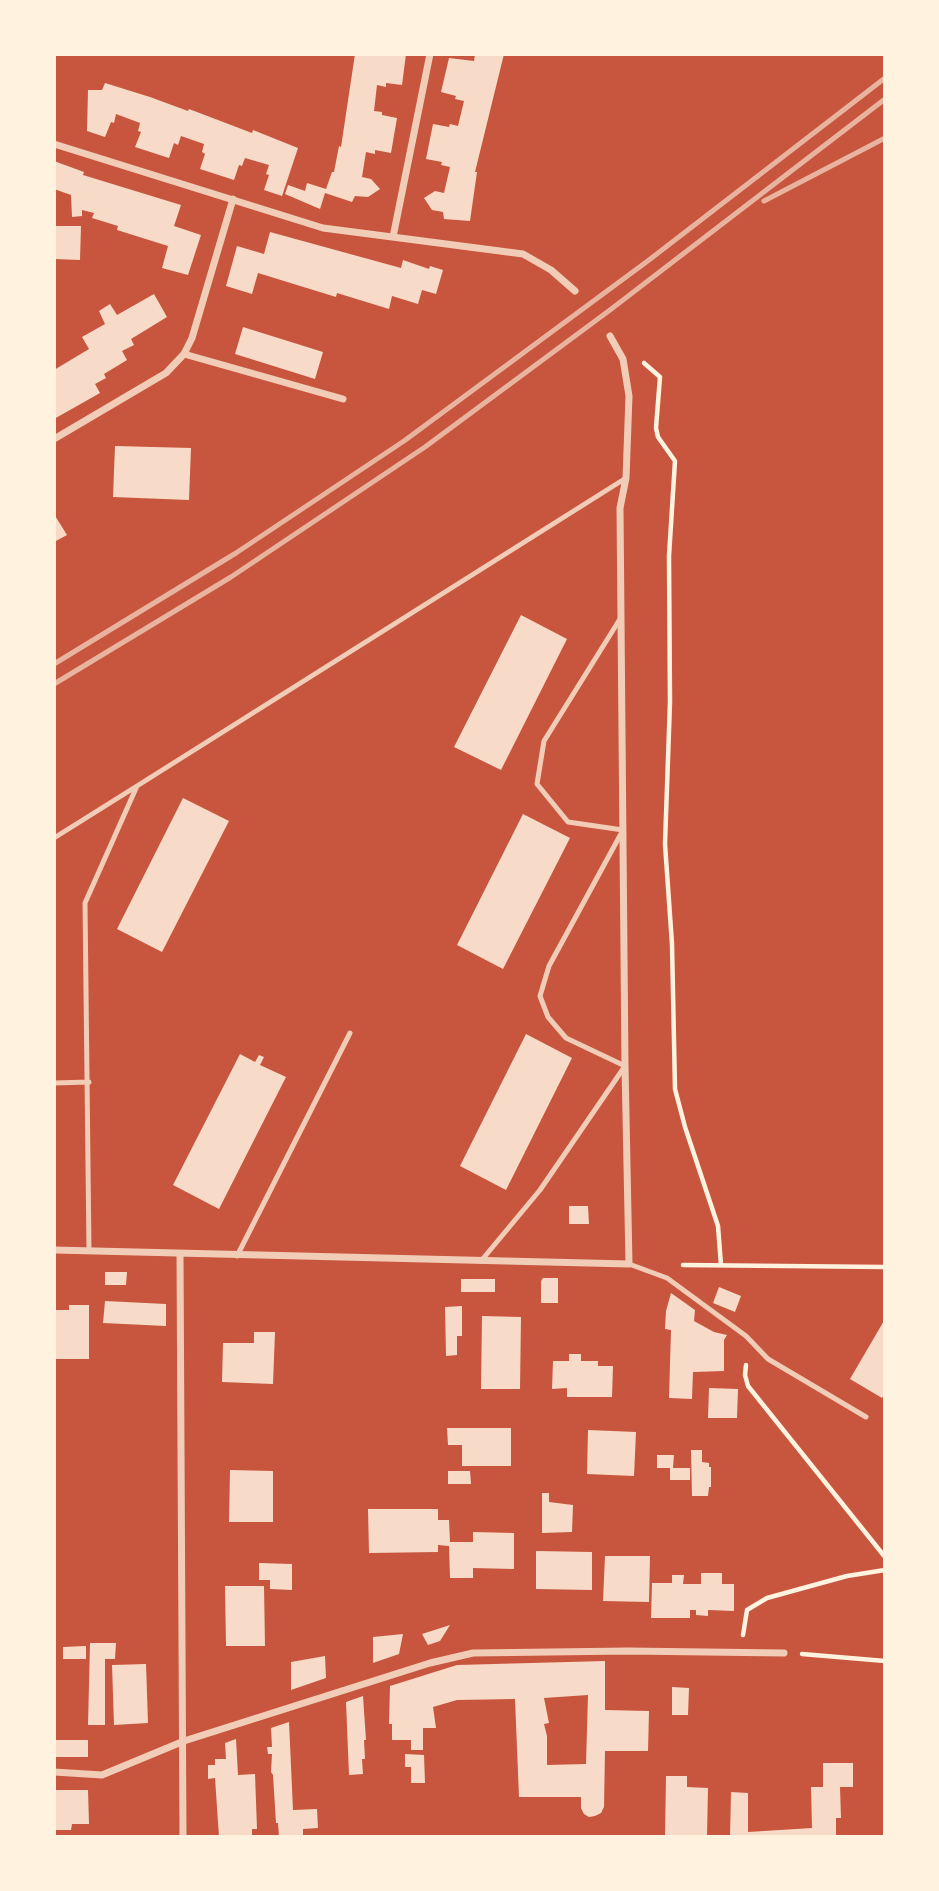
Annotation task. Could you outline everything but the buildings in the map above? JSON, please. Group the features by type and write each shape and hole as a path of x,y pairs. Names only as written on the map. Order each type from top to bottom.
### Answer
{"street":[{"path":"393,237 430,54"},
{"path":"54,144 323,228 523,254 551,270 575,291"},
{"path":"54,439 166,373 184,354 192,338 233,199"},
{"path":"54,1250 629,1264 620,508 626,478 629,396 623,359 610,335"},
{"path":"184,354 343,399"},
{"path":"180,1254 183,1837"},
{"path":"54,1772 102,1775 184,1741 430,1663 473,1653 784,1653"}],"lane":[{"path":"54,838 626,478"},
{"path":"481,1261 540,1189 625,1066 566,1038 548,1017 540,996 549,966 623,830 568,822 537,784 544,741 621,619"},
{"path":"89,1251 85,903 136,786"},
{"path":"237,1256 350,1034"},
{"path":"54,1083 89,1082"},
{"path":"629,1264 667,1278 746,1336 768,1359 866,1417"}],"path":[{"path":"623,359 643,362 660,377 656,428 658,437 675,461 669,556 670,702 665,844 672,944 673,1055 678,1102 718,1226 721,1265"},
{"path":"682,1265 885,1267"},
{"path":"746,1336 748,1386 885,1558"},
{"path":"740,1652 747,1610 755,1603 847,1576 885,1570"},
{"path":"784,1653 885,1661"}],"railway":[{"path":"54,664 236,553 404,441 649,260 885,78"},
{"path":"54,684 231,577 425,447 610,310 885,99"},
{"path":"764,201 885,138"}]}
